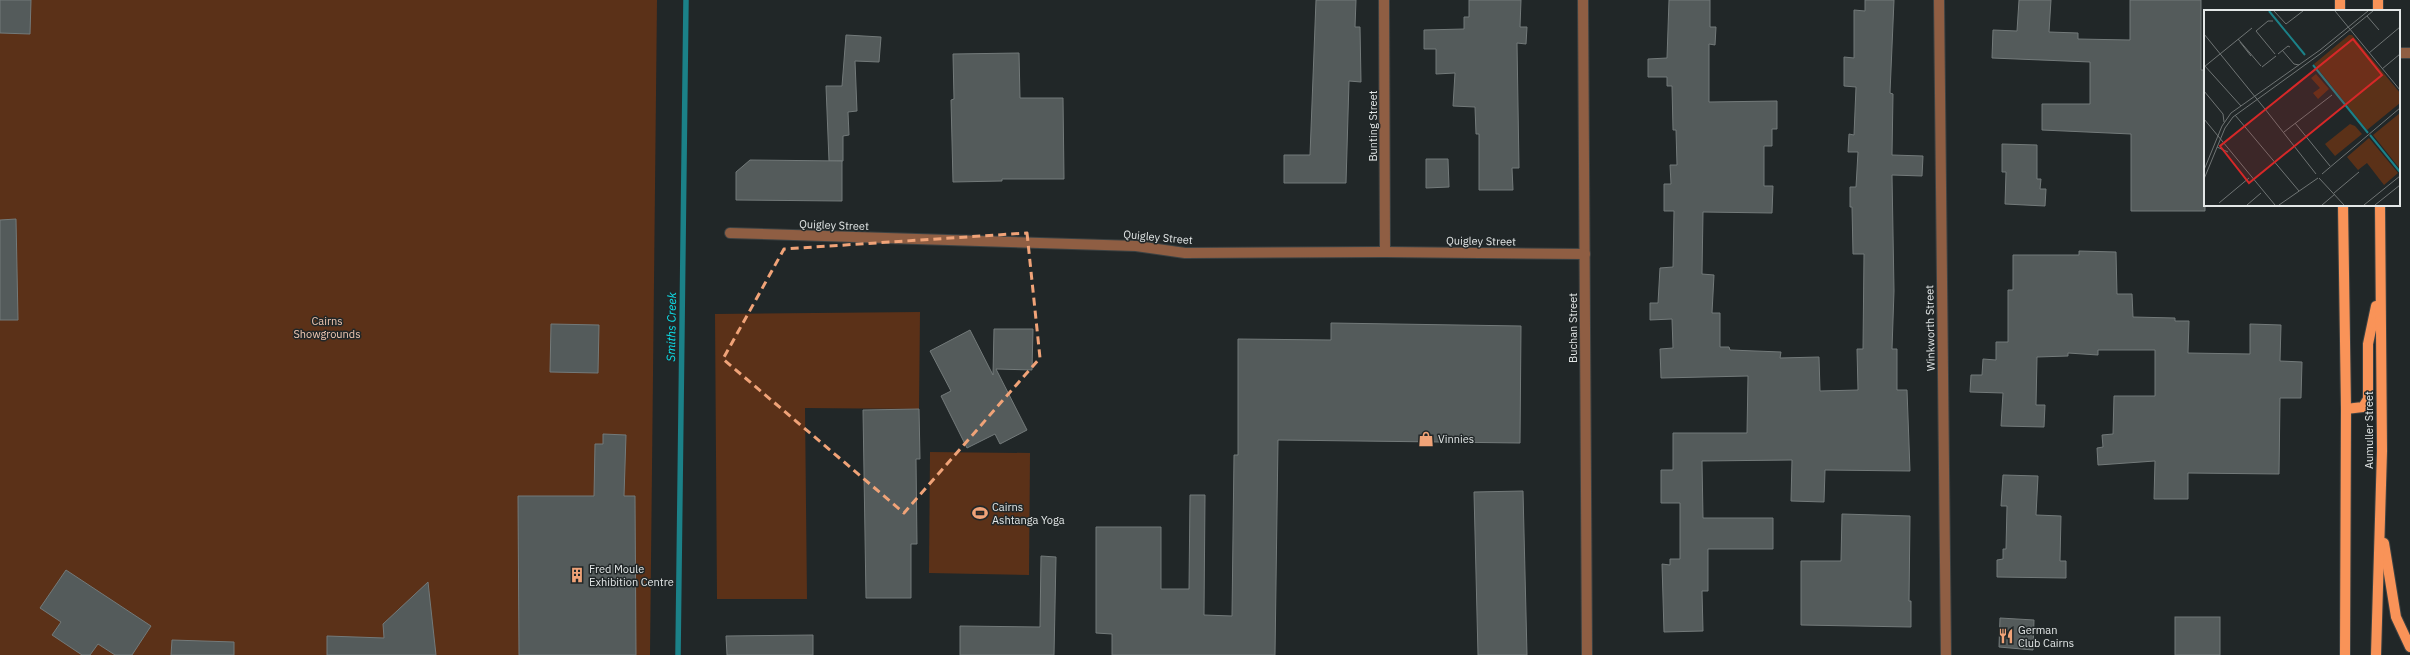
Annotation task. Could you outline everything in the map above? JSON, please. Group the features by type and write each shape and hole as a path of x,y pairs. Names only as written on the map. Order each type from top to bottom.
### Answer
{"main road":[{"name":"Aumuller Street","path":"2343,206 2346,409 2345,655"},
{"name":"Aumuller Street","path":"2376,655 2382,451 2380,206"},
{"path":"2346,409 2363,408 2368,399 2368,344 2380,285"},
{"path":"2380,523 2396,617 2410,647"}],"street":[{"name":"Bunting Street","path":"1384,0 1385,252"},
{"name":"Buchan Street","path":"1583,0 1587,655"},
{"name":"Winkworth Street","path":"1940,0 1946,655"},
{"name":"Quigley Street","path":"730,233 1136,246 1185,253 1385,252 1585,254"}],"highlighted area":[{"path":"1027,233 1040,358 904,513 723,359 784,249"}],"green space":[{"name":"Cairns Showgrounds","path":"0,0 657,0 650,655 0,655"},
{"path":"920,312 919,409 805,408 807,599 717,599 715,314"},
{"name":"Cairns Ashtanga Yoga","path":"930,452 1030,453 1029,575 929,573"}],"building":[{"path":"0,0 31,0 30,34 0,33"},
{"path":"1316,0 1356,0 1355,27 1360,27 1361,82 1349,81 1346,183 1284,183 1284,155 1310,155"},
{"path":"1469,0 1521,0 1520,27 1527,27 1526,44 1517,43 1519,168 1512,168 1513,190 1479,190 1479,134 1476,134 1475,107 1453,106 1455,73 1436,74 1436,49 1424,49 1424,30 1464,29 1464,17 1469,17"},
{"path":"1669,0 1710,0 1710,27 1716,27 1715,45 1709,44 1709,102 1777,101 1777,129 1772,129 1772,146 1764,146 1764,186 1773,186 1772,213 1703,212 1702,274 1714,275 1712,313 1720,313 1720,347 1729,347 1730,350 1781,352 1780,358 1819,357 1820,391 1858,390 1857,349 1863,349 1864,254 1853,254 1850,187 1856,187 1858,152 1848,152 1849,134 1854,135 1856,87 1844,86 1844,57 1854,58 1854,10 1865,11 1865,0 1894,0 1890,93 1893,94 1892,155 1923,156 1922,176 1892,175 1894,291 1892,349 1897,349 1897,390 1907,390 1910,471 1825,470 1824,502 1791,501 1792,460 1702,461 1703,518 1773,518 1773,549 1708,549 1708,591 1702,591 1703,631 1664,632 1662,564 1670,565 1670,559 1680,559 1680,503 1661,503 1661,470 1673,470 1673,433 1747,433 1748,376 1661,378 1660,349 1673,348 1672,319 1650,320 1650,303 1658,303 1660,268 1673,267 1674,211 1664,211 1664,184 1671,184 1670,165 1677,165 1676,130 1673,130 1672,86 1667,86 1667,77 1648,77 1648,59 1667,58"},
{"path":"2019,0 2051,0 2049,32 2078,33 2078,39 2130,40 2130,0 2201,0 2201,70 2204,70 2205,211 2131,211 2131,134 2042,130 2042,104 2090,104 2090,62 1992,58 1993,30 2017,31"},
{"path":"846,35 881,37 879,62 855,61 857,111 848,112 849,135 843,136 843,161 829,161 826,86 842,86"},
{"path":"1019,53 1020,98 1063,98 1064,179 1002,179 1002,181 953,182 951,100 954,99 953,54"},
{"path":"2002,144 2037,145 2037,179 2041,179 2040,189 2046,189 2045,206 2005,204 2006,172 2002,172"},
{"path":"1426,159 1448,159 1449,187 1426,188"},
{"path":"750,160 842,161 842,201 736,200 736,172"},
{"path":"16,219 18,320 0,320 0,220"},
{"path":"2079,251 2116,252 2117,294 2132,294 2133,317 2175,318 2175,321 2189,321 2188,353 2250,354 2250,324 2281,325 2280,361 2302,362 2301,398 2280,398 2279,474 2188,473 2188,499 2154,499 2155,461 2098,465 2097,448 2103,447 2102,435 2113,434 2114,396 2155,396 2155,350 2098,350 2098,355 2068,353 2068,356 2037,357 2036,405 2045,405 2044,427 2001,426 2003,393 1970,392 1971,375 1982,375 1983,359 1996,360 1996,342 2008,342 2008,290 2013,290 2013,255 2079,255"},
{"path":"1331,323 1521,326 1520,443 1278,440 1275,655 1112,655 1112,634 1096,633 1096,527 1161,527 1161,589 1189,589 1190,495 1205,495 1204,615 1232,616 1234,455 1238,455 1238,339 1331,340"},
{"path":"551,324 599,325 598,373 550,372"},
{"path":"994,329 1033,329 1032,370 996,369 1027,430 1000,444 995,434 967,448 941,396 951,391 930,351 970,330 993,375"},
{"path":"919,409 920,459 916,459 917,544 911,544 911,598 866,598 863,410"},
{"name":"Fred Moule Exhibition Centre","path":"603,434 626,435 624,496 635,496 636,655 519,655 518,496 594,496 595,444 603,444"},
{"path":"2003,475 2038,476 2036,515 2061,516 2060,561 2066,561 2066,578 1997,577 1997,560 2003,559 2003,549 2006,549 2007,506 2001,506"},
{"path":"1523,491 1527,655 1478,655 1474,492"},
{"path":"1842,514 1910,516 1909,601 1911,601 1911,627 1801,625 1801,561 1841,561"},
{"path":"1041,556 1056,557 1054,655 960,655 960,626 1040,627"},
{"path":"66,570 151,626 132,655 115,655 98,644 90,655 82,655 52,635 61,622 40,608"},
{"path":"428,582 436,655 327,655 327,636 384,638 383,624"},
{"path":"2175,617 2220,617 2220,655 2175,655"},
{"path":"2000,618 2034,620 2033,650 1999,647"},
{"path":"813,635 813,655 727,655 726,636"},
{"path":"172,640 234,642 234,655 171,655"}],"waterway":[{"name":"Smiths Creek","path":"678,655 686,0"}],"place":[{"name":"Vinnies","path":"1426,439"},
{"name":"Cairns Ashtanga Yoga","path":"980,513"},
{"name":"Fred Moule Exhibition Centre","path":"577,575"},
{"name":"German Club Cairns","path":"2006,636"}]}
